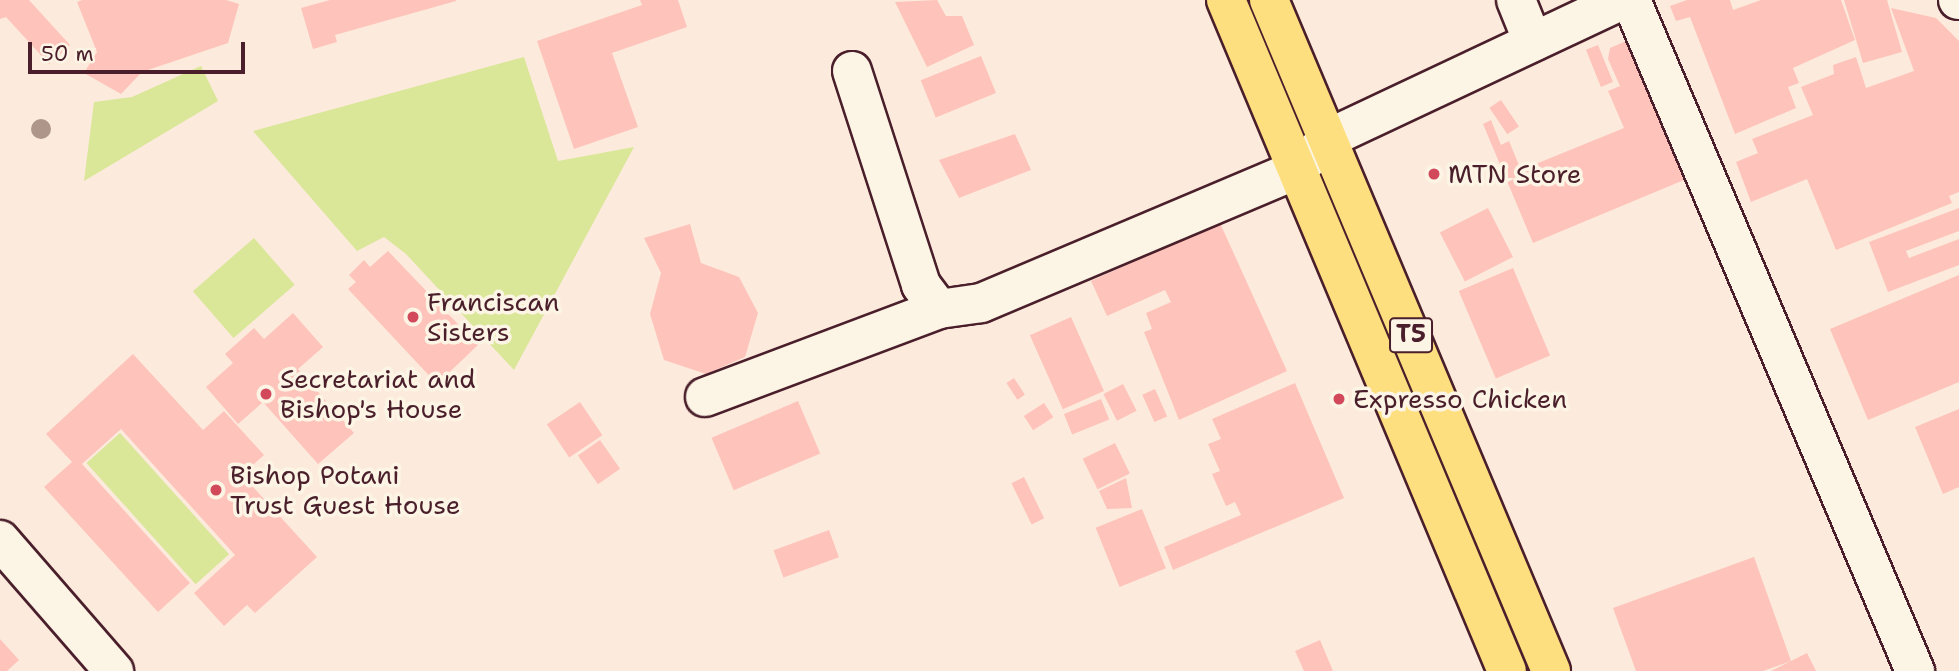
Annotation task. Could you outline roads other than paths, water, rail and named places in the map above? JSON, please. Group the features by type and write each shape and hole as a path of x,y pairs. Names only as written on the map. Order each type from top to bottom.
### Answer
{"highway":[{"name":"T5","path":"1226,0 1507,671"},
{"name":"T5","path":"1269,0 1551,671"}],"street":[{"path":"1516,0 1533,42"},
{"path":"705,397 939,309 981,303 1298,169 1329,138 1622,0"},
{"path":"1631,0 1915,671"},
{"path":"852,71 921,285 939,309"},
{"path":"0,540 114,671"}],"place":[{"name":"MTN Store","path":"1434,174"},
{"name":"Franciscan Sisters","path":"413,317"},
{"name":"Secretariat and Bishop's House","path":"266,394"},
{"name":"Expresso Chicken","path":"1339,399"},
{"name":"Bishop Potani Trust Guest House","path":"216,490"}]}
